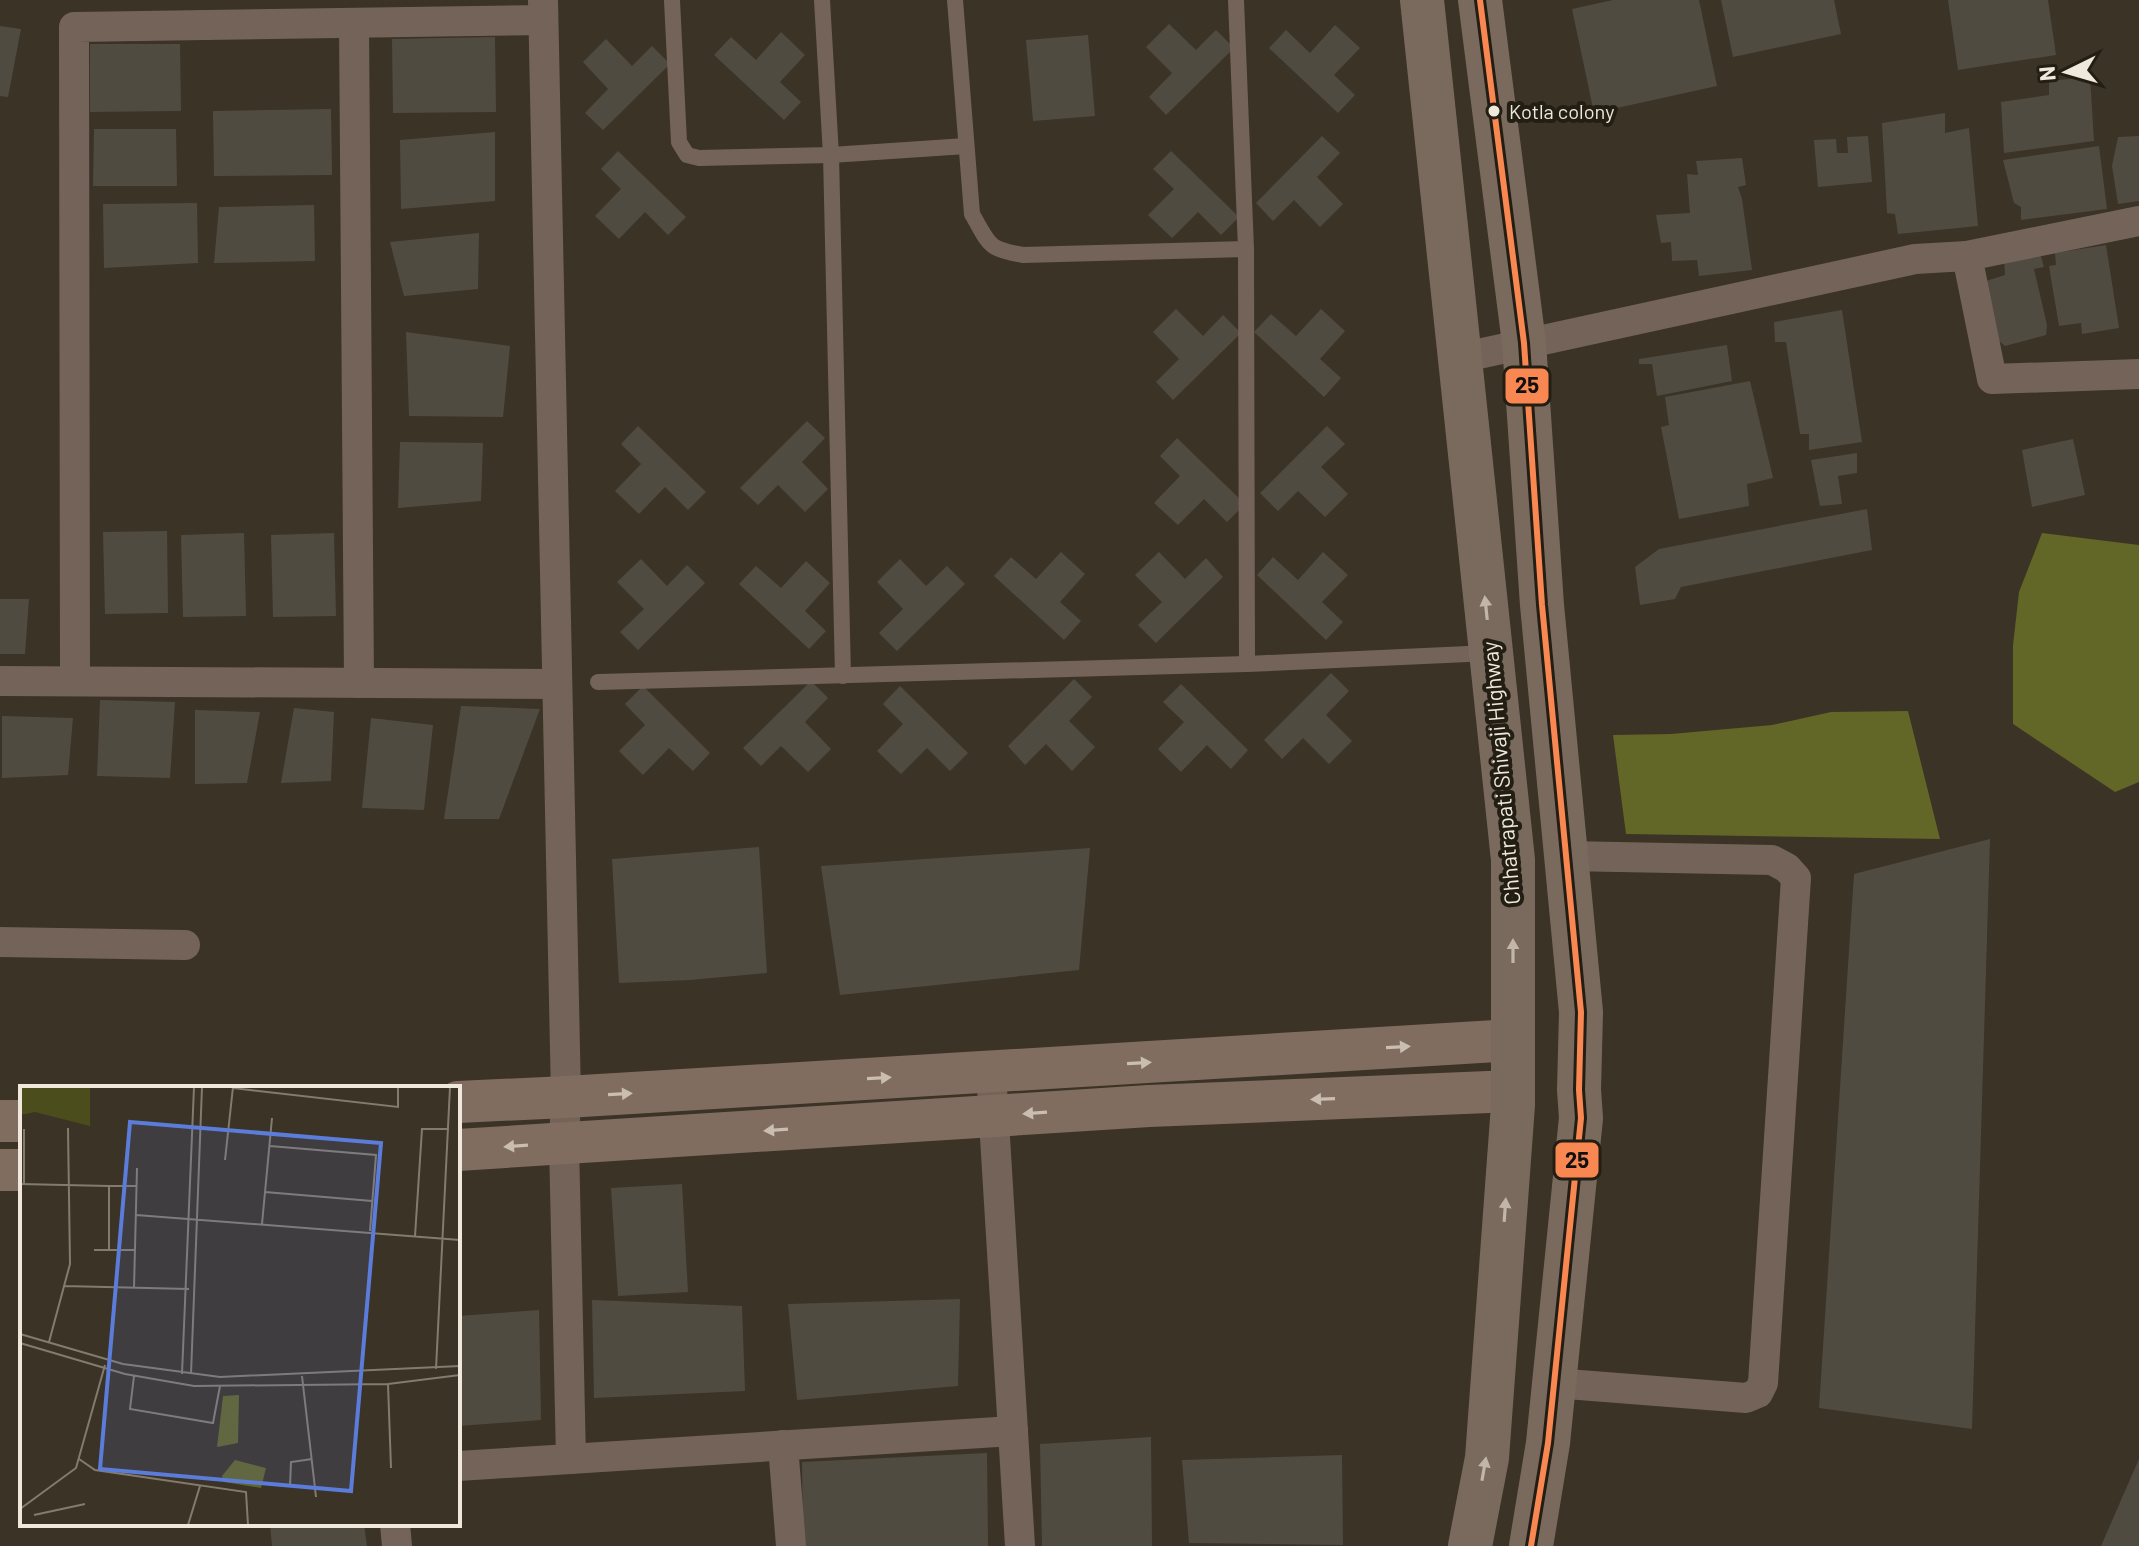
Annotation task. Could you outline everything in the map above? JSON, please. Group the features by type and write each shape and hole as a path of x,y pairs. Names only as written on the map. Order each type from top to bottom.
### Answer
{"highway":[{"name":"Chhatrapati Shivaji Highway","path":"1422,0 1513,860 1513,1091 1487,1458 1470,1546"},
{"path":"1480,0 1524,343 1542,605 1581,1012 1581,1118 1548,1443 1531,1546"}],"street":[{"path":"75,680 74,27 354,23 543,10 571,1459"},
{"path":"354,23 359,683"},
{"path":"1460,358 1915,259 1967,256 2139,221"},
{"path":"1967,256 1992,379 2139,374"},
{"path":"0,681 557,684"},
{"path":"1554,1383 1746,1398 1758,1393 1763,1383 1796,878 1787,868 1772,860 1567,856"},
{"path":"0,942 185,945"},
{"path":"460,1102 1513,1040"},
{"path":"991,1072 1020,1546"},
{"path":"460,1150 1149,1106 1513,1091"},
{"path":"460,1466 1013,1431"},
{"path":"783,1445 791,1546"},
{"path":"395,1526 397,1546"}],"lane":[{"path":"672,0 679,142 687,155 699,158 831,155 966,146"},
{"path":"822,0 831,155 843,676"},
{"path":"955,0 972,214 990,245 1023,255 1246,249"},
{"path":"1236,0 1246,249 1247,664"},
{"path":"598,682 1247,664 1491,653"}],"green space":[{"path":"2042,533 2139,545 2139,782 2115,792 2013,724 2013,645 2019,592"},
{"path":"1908,711 1940,839 1626,834 1613,735 1671,734 1772,725 1831,712"}],"building":[{"path":"1613,0 1699,0 1717,86 1594,113 1572,9"},
{"path":"1721,0 1834,0 1841,34 1733,57"},
{"path":"1948,0 2048,0 2056,55 1958,70"},
{"path":"1169,24 1196,50 1216,30 1234,48 1166,115 1149,97 1172,73 1146,47"},
{"path":"1335,25 1360,48 1334,75 1355,95 1338,113 1269,48 1286,30 1310,53"},
{"path":"0,26 21,29 8,97 0,96"},
{"path":"781,32 805,55 780,82 801,102 784,120 714,55 731,37 756,60"},
{"path":"1088,35 1095,116 1033,121 1026,40"},
{"path":"495,37 496,112 393,113 392,39"},
{"path":"606,39 632,66 652,46 670,64 603,130 585,113 608,89 583,62"},
{"path":"90,44 180,44 181,111 90,112"},
{"path":"2090,77 2094,141 2004,153 2001,102 2049,95 2049,81"},
{"path":"331,109 332,175 214,176 213,111"},
{"path":"1945,113 1945,133 1969,128 1978,226 1898,234 1895,214 1887,213 1882,123"},
{"path":"94,129 176,129 177,186 93,186"},
{"path":"495,132 495,201 401,209 400,140"},
{"path":"1322,136 1340,153 1317,177 1343,204 1320,227 1294,200 1273,221 1256,203"},
{"path":"1868,136 1872,182 1818,187 1814,140 1836,139 1837,153 1848,153 1847,137"},
{"path":"2139,136 2139,201 2118,204 2112,166 2118,137"},
{"path":"2099,146 2107,209 2021,220 2021,207 2014,203 2003,160"},
{"path":"618,151 686,217 668,235 645,212 619,239 595,216 621,189 601,169"},
{"path":"1171,151 1239,217 1221,235 1198,212 1172,238 1148,215 1174,189 1153,169"},
{"path":"1742,158 1746,185 1738,187 1752,270 1699,276 1697,260 1672,261 1671,242 1661,243 1656,215 1690,213 1687,174 1698,175 1696,161"},
{"path":"197,203 198,263 104,268 103,204"},
{"path":"314,205 315,261 214,263 219,207"},
{"path":"479,233 478,289 404,296 390,242"},
{"path":"2106,245 2119,328 2082,334 2081,323 2059,326 2049,266 2056,265 2055,253"},
{"path":"2040,253 2044,267 2034,269 2047,325 2046,335 2005,346 1999,341 1986,281 2005,275 2004,260"},
{"path":"1176,309 1203,336 1223,315 1241,333 1173,400 1156,382 1179,359 1153,332"},
{"path":"1321,309 1345,331 1320,359 1341,378 1324,397 1254,332 1271,314 1296,336"},
{"path":"1842,310 1862,442 1809,450 1809,434 1800,434 1786,342 1775,342 1774,322"},
{"path":"406,332 510,346 503,417 409,416"},
{"path":"1727,345 1732,381 1657,396 1652,364 1639,364 1639,359"},
{"path":"1750,381 1773,478 1747,484 1749,506 1679,519 1661,427 1669,425 1665,397"},
{"path":"807,421 825,438 802,462 828,489 805,512 778,485 758,505 740,488"},
{"path":"638,426 706,492 688,510 665,487 639,514 615,491 641,464 621,444"},
{"path":"1327,426 1345,444 1321,467 1348,494 1325,517 1298,491 1278,511 1260,493"},
{"path":"1177,438 1245,504 1227,522 1204,499 1178,525 1154,503 1180,476 1160,456"},
{"path":"2073,439 2085,495 2032,507 2022,450"},
{"path":"400,442 483,443 481,501 398,508"},
{"path":"1857,453 1857,473 1838,476 1842,504 1820,506 1811,460"},
{"path":"1867,509 1872,550 1681,587 1675,599 1640,605 1635,567 1659,549"},
{"path":"167,531 168,613 105,614 103,532"},
{"path":"244,533 246,616 183,617 181,535"},
{"path":"334,533 336,616 273,617 271,535"},
{"path":"1061,552 1085,574 1060,602 1081,621 1064,640 994,576 1011,557 1036,579"},
{"path":"1159,552 1185,579 1206,558 1223,577 1156,643 1138,625 1162,602 1135,575"},
{"path":"1323,552 1348,575 1322,602 1343,622 1326,640 1257,575 1273,557 1298,580"},
{"path":"641,559 667,586 687,565 705,583 638,650 620,632 644,609 617,582"},
{"path":"900,559 926,586 947,566 965,584 897,651 879,633 903,609 877,582"},
{"path":"806,561 830,583 805,611 826,631 809,649 739,584 756,566 781,588"},
{"path":"0,599 29,599 25,654 0,654"},
{"path":"1331,673 1349,691 1326,715 1352,741 1329,764 1303,738 1282,759 1264,740"},
{"path":"1074,679 1092,697 1069,721 1095,747 1072,771 1046,744 1025,765 1008,746"},
{"path":"811,681 828,698 805,722 831,749 808,772 781,746 761,766 743,748"},
{"path":"1181,684 1248,750 1231,769 1207,745 1181,772 1158,749 1184,722 1163,702"},
{"path":"643,686 710,753 693,771 669,748 643,775 619,751 645,725 625,704"},
{"path":"900,686 968,753 950,771 927,748 901,774 877,751 903,724 883,704"},
{"path":"100,700 175,702 170,778 97,776"},
{"path":"461,706 540,709 499,819 444,819"},
{"path":"294,708 334,712 331,781 281,783"},
{"path":"195,710 260,712 247,783 195,784"},
{"path":"2,716 73,718 68,775 2,778"},
{"path":"371,718 433,725 424,810 362,808"},
{"path":"1990,839 1972,1429 1819,1408 1854,874"},
{"path":"759,847 767,973 619,983 612,859"},
{"path":"1090,848 1079,970 840,995 821,866"},
{"path":"682,1184 688,1292 618,1296 611,1188"},
{"path":"960,1299 958,1386 797,1400 788,1304"},
{"path":"592,1300 742,1306 745,1391 594,1398"},
{"path":"539,1310 541,1420 460,1426 460,1316"},
{"path":"1151,1437 1152,1546 1042,1546 1040,1444"},
{"path":"987,1453 988,1546 803,1546 802,1462"},
{"path":"1342,1455 1343,1545 1189,1543 1182,1460"},
{"path":"2139,1459 2139,1546 2101,1546"},
{"path":"270,1526 364,1526 367,1546 272,1546"}],"transit line":[{"name":"25","path":"1480,0 1524,343 1542,605 1581,1012 1581,1118 1548,1443 1531,1546"}],"place":[{"name":"Kotla colony","path":"1494,111"}]}
